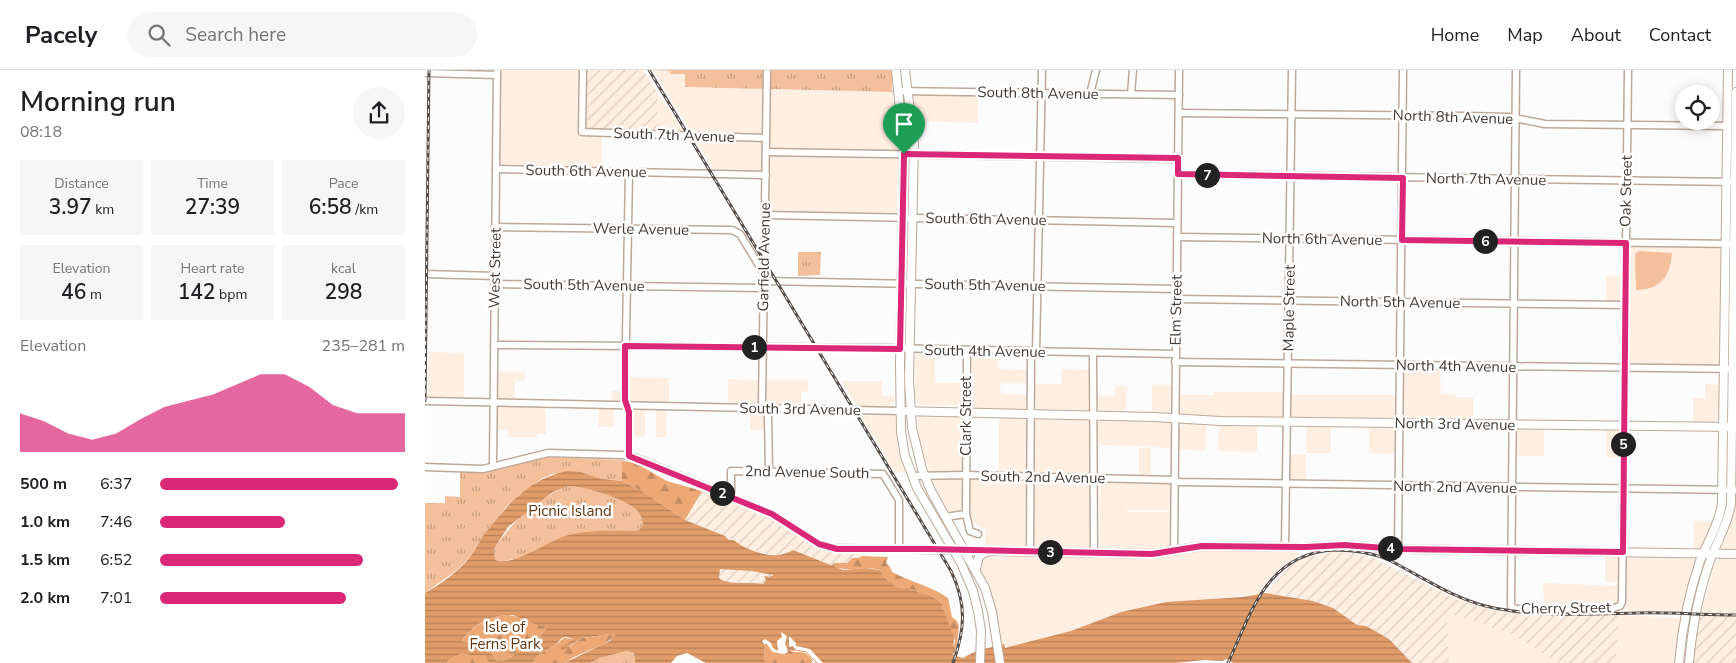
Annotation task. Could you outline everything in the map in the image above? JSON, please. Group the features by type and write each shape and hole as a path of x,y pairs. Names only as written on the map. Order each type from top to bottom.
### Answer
{"main road":[{"path":"896,70 904,154 899,411 903,445 911,476 965,572 976,601 980,621 980,663"},
{"path":"905,70 914,154 910,349 910,411 912,428 924,475 945,517 976,569 989,601 1000,663"},
{"path":"1689,663 1696,615 1713,554 1728,520 1734,490 1735,369 1726,244 1728,70"},
{"path":"1679,663 1686,614 1703,554 1718,520 1722,503 1725,369 1732,307 1735,244 1736,90"},
{"name":"South 3rd Avenue","path":"899,411 1175,419"},
{"name":"North 3rd Avenue","path":"1175,419 1734,428"},
{"path":"976,569 979,556 989,551 1152,554 1202,546 1285,547 1344,545 1398,549 1736,554"}],"street":[{"name":"South 7th Avenue","path":"583,70 582,132 766,138"},
{"path":"1030,552 1030,414 1038,286 1042,70"},
{"path":"1090,94 1096,70"},
{"path":"1131,94 1133,70"},
{"name":"Elm Street","path":"1174,551 1179,70"},
{"name":"Maple Street","path":"1285,547 1292,70"},
{"path":"1398,549 1403,70"},
{"path":"1511,550 1516,70"},
{"name":"Oak Street","path":"1620,606 1622,602 1623,552 1628,70"},
{"name":"Garfield Avenue","path":"767,71 762,402 768,417 769,471"},
{"path":"425,73 497,72"},
{"name":"West Street","path":"493,466 497,72"},
{"name":"South 8th Avenue","path":"897,91 1179,95"},
{"name":"North 8th Avenue","path":"1179,113 1403,115 1515,118 1545,124 1727,126"},
{"path":"766,152 1178,158"},
{"name":"South 6th Avenue","path":"496,169 766,175"},
{"path":"629,172 625,346 625,400 629,412 629,456"},
{"name":"North 7th Avenue","path":"1178,174 1735,182"},
{"name":"South 6th Avenue","path":"765,215 1177,224"},
{"name":"Werle Avenue","path":"495,227 735,231 739,234 764,273"},
{"name":"North 6th Avenue","path":"1177,237 1735,244"},
{"path":"425,274 495,276"},
{"name":"South 5th Avenue","path":"495,284 626,286 901,283 1176,289"},
{"name":"North 5th Avenue","path":"1176,298 1625,305"},
{"name":"South 4th Avenue","path":"494,344 1175,354"},
{"name":"Clark Street","path":"967,350 966,514 970,531 978,534"},
{"path":"1093,353 1094,553"},
{"name":"North 4th Avenue","path":"1175,362 1735,369"},
{"name":"South 3rd Avenue","path":"425,401 899,411"},
{"path":"425,467 483,469 548,452 629,456 772,514 819,544 832,548 989,551"},
{"name":"2nd Avenue South","path":"731,497 731,470 883,474 899,500 899,549"},
{"name":"South 2nd Avenue","path":"911,476 966,475 1174,480"},
{"name":"North 2nd Avenue","path":"1174,480 1179,482 1287,484 1734,490"},
{"path":"945,517 966,514"},
{"name":"Cherry Street","path":"1511,550 1511,602 1513,608 1544,610 1611,609 1620,606"}],"shaded area":[{"path":"501,70 580,70 579,136 602,137 602,167 501,164"},
{"path":"583,70 643,70 658,94 657,135 582,132"},
{"path":"653,70 670,71 671,74 685,74 685,87 892,92 898,141 897,211 894,214 877,214 769,211 769,172 714,170"},
{"path":"658,94 684,132 657,131"},
{"path":"914,95 978,95 978,123 915,121 912,100"},
{"path":"1632,247 1720,249 1722,253 1721,359 1719,365 1629,363 1628,302 1606,301 1606,276 1629,276 1629,252"},
{"path":"429,352 464,353 464,397 428,397"},
{"path":"935,353 935,383 972,383 972,360 974,355 992,356 998,354 998,369 1027,370 1027,383 1000,383 1001,394 1027,395 1027,409 981,409 963,406 918,405 915,398 915,355"},
{"path":"1062,369 1091,370 1089,411 1036,409 1035,384 1061,384"},
{"path":"1405,369 1440,369 1441,394 1454,394 1455,397 1473,397 1473,421 1195,416 1181,415 1179,412 1179,395 1214,395 1214,392 1285,392 1286,395 1404,395"},
{"path":"497,372 525,372 525,381 515,381 515,399 498,398"},
{"path":"629,377 669,378 669,402 612,401 612,391 628,391"},
{"path":"728,379 759,380 759,403 728,404"},
{"path":"766,380 808,380 808,391 801,392 801,405 769,404 767,402"},
{"path":"841,381 882,381 882,396 896,396 895,402 890,406 857,406"},
{"path":"1705,384 1721,385 1717,420 1714,422 1693,423 1693,398 1705,398"},
{"path":"1115,385 1127,386 1126,412 1099,411 1098,396 1115,396"},
{"path":"1152,385 1172,385 1170,413 1152,413"},
{"path":"498,407 546,408 546,434 537,434 537,437 508,437 508,430 496,430 496,410"},
{"path":"599,409 614,409 614,427 598,427"},
{"path":"635,410 645,410 645,437 632,437 633,412"},
{"path":"656,410 667,411 666,437 656,437"},
{"path":"750,412 764,413 766,415 765,430 750,430"},
{"path":"861,415 895,416 901,453 907,473 895,472"},
{"path":"919,416 962,417 962,479 999,480 999,417 1089,419 1090,548 1036,548 1034,545 1035,511 1025,511 1025,547 985,547 985,530 971,521 971,503 962,503 960,511 952,514 947,511 941,500 923,454 918,435 917,420"},
{"path":"1104,419 1170,422 1171,449 1149,446 1099,445 1098,422"},
{"path":"1183,424 1206,424 1206,451 1179,449 1179,429"},
{"path":"1219,425 1257,425 1257,452 1218,451"},
{"path":"1307,426 1331,426 1331,453 1306,453"},
{"path":"1369,427 1396,428 1396,454 1369,453"},
{"path":"1519,429 1544,429 1544,456 1515,456 1515,434"},
{"path":"1606,430 1620,431 1620,458 1606,457"},
{"path":"1139,448 1151,448 1151,475 1139,475"},
{"path":"1306,454 1306,481 1290,480 1290,455"},
{"path":"567,471 581,472 602,479 622,481 642,491 685,520 725,536 729,540 734,540 748,549 761,553 780,555 793,550 843,570 865,568 880,570 895,587 908,588 928,594 941,602 954,637 953,655 963,658 976,651 1004,644 1005,648 1071,631 1121,612 1166,602 1242,597 1266,593 1313,601 1333,608 1357,625 1366,626 1389,639 1412,663 1233,663 1227,659 1222,661 1204,660 1176,663 823,663 810,649 796,646 796,643 789,636 789,647 793,646 795,651 788,650 785,644 787,636 781,632 782,637 777,641 778,651 765,639 762,641 765,645 765,663 706,663 687,653 677,656 671,663 635,663 634,653 627,651 600,658 590,663 564,663 610,641 615,635 611,634 582,638 561,650 561,647 574,639 562,638 554,646 541,653 532,663 489,663 484,655 462,653 444,663 425,663 425,593 460,568 472,554 486,531 514,500 532,485","holes":["568,486 602,493 621,500 639,513 643,525 639,530 633,531 596,531 569,535 518,558 502,561 495,560 494,549 508,527 553,492","720,569 774,575 764,576 766,580 763,584 733,583 719,578","513,615 537,625 545,626 546,629 537,640 506,660 497,661 488,648 462,641 477,625 491,618"]},
{"path":"1100,482 1170,483 1170,510 1126,510 1127,512 1170,512 1169,548 1144,551 1100,549"},
{"path":"703,489 770,517 823,549 837,552 862,553 862,556 852,558 846,563 834,563 831,566 793,550 776,556 739,545 723,535 685,520"},
{"path":"1736,496 1736,550 1721,549 1729,525"},
{"path":"1694,521 1715,521 1701,548 1693,548"},
{"path":"1204,549 1300,551 1299,555 1268,580 1260,594 1166,602 1121,612 1071,631 1006,648 1001,644 992,598 980,566 981,561 984,559 1010,556"},
{"path":"1332,552 1353,553 1374,558 1456,599 1488,609 1517,614 1619,615 1616,661 1613,663 1559,663 1510,633 1447,613 1449,663 1412,663 1389,639 1357,625 1333,608 1299,598 1266,593 1291,565 1304,558"},
{"path":"1605,555 1689,557 1693,559 1696,564 1685,611 1626,611 1627,582 1605,582"},
{"path":"1721,557 1736,557 1736,612 1702,610 1715,563"},
{"path":"709,568 775,575 769,577 763,584 725,582 719,578 720,570"},
{"path":"1543,583 1621,586 1620,602 1616,606 1544,607"},
{"path":"1702,610 1736,612 1736,663 1693,663"},
{"path":"1447,613 1510,633 1559,663 1449,663"},
{"path":"1619,615 1686,618 1679,663 1613,663 1616,661"}],"green space":[{"path":"656,70 892,70 892,92 685,87 685,74 670,74 670,71"},
{"path":"1639,251 1672,253 1669,269 1663,280 1652,287 1636,290 1635,254"},
{"path":"798,252 821,252 820,275 798,276"},
{"path":"545,457 623,460 623,481 602,479 581,472 552,474 541,479 521,493 506,507 488,529 470,557 457,570 425,593 425,503 445,503 445,496 460,497 460,472 488,472"},
{"path":"622,461 634,462 667,481 702,491 685,520 642,491 622,481"},
{"name":"Picnic Island","path":"568,486 602,493 621,500 639,513 643,525 639,530 500,562 495,560 494,549 517,520 546,497"},
{"path":"862,556 888,557 886,563 892,572 935,590 948,598 952,617 959,626 954,654 952,652 955,641 941,602 928,594 908,588 895,587 880,570 867,568 844,569 831,566 834,563 847,563 852,558"},
{"name":"Isle of Ferns Park","path":"508,615 545,626 546,629 537,640 506,660 497,661 488,648 462,641 471,630 482,622 494,617"},
{"name":"Isle of Ferns Park","path":"614,634 614,637 604,644 564,663 532,663 541,653 564,638 574,639 569,647 582,638"},
{"path":"766,643 773,652 784,654 788,652 787,649 794,652 803,652 813,661 811,663 765,663 764,648"},
{"path":"627,651 634,653 635,663 590,663 600,658"},
{"name":"Isle of Ferns Park","path":"462,653 484,655 489,663 444,663"}],"waterway":[{"path":"795,650 806,652 817,663"}],"railway":[{"path":"425,401 429,70"},
{"path":"649,70 951,571 960,595 963,617 960,639 953,663"},
{"path":"1228,663 1254,605 1278,573 1293,562 1312,554 1335,550 1364,552 1384,558 1454,595 1480,605 1512,611 1548,614 1649,613 1736,615"}],"route":[{"path":"904,154 1178,158 1178,174 1403,178 1402,240 1626,243 1623,552 1398,549 1344,545 1306,547 1202,546 1152,554 837,549 819,544 772,514 629,456 629,412 625,400 625,346 900,349 904,154"}]}
